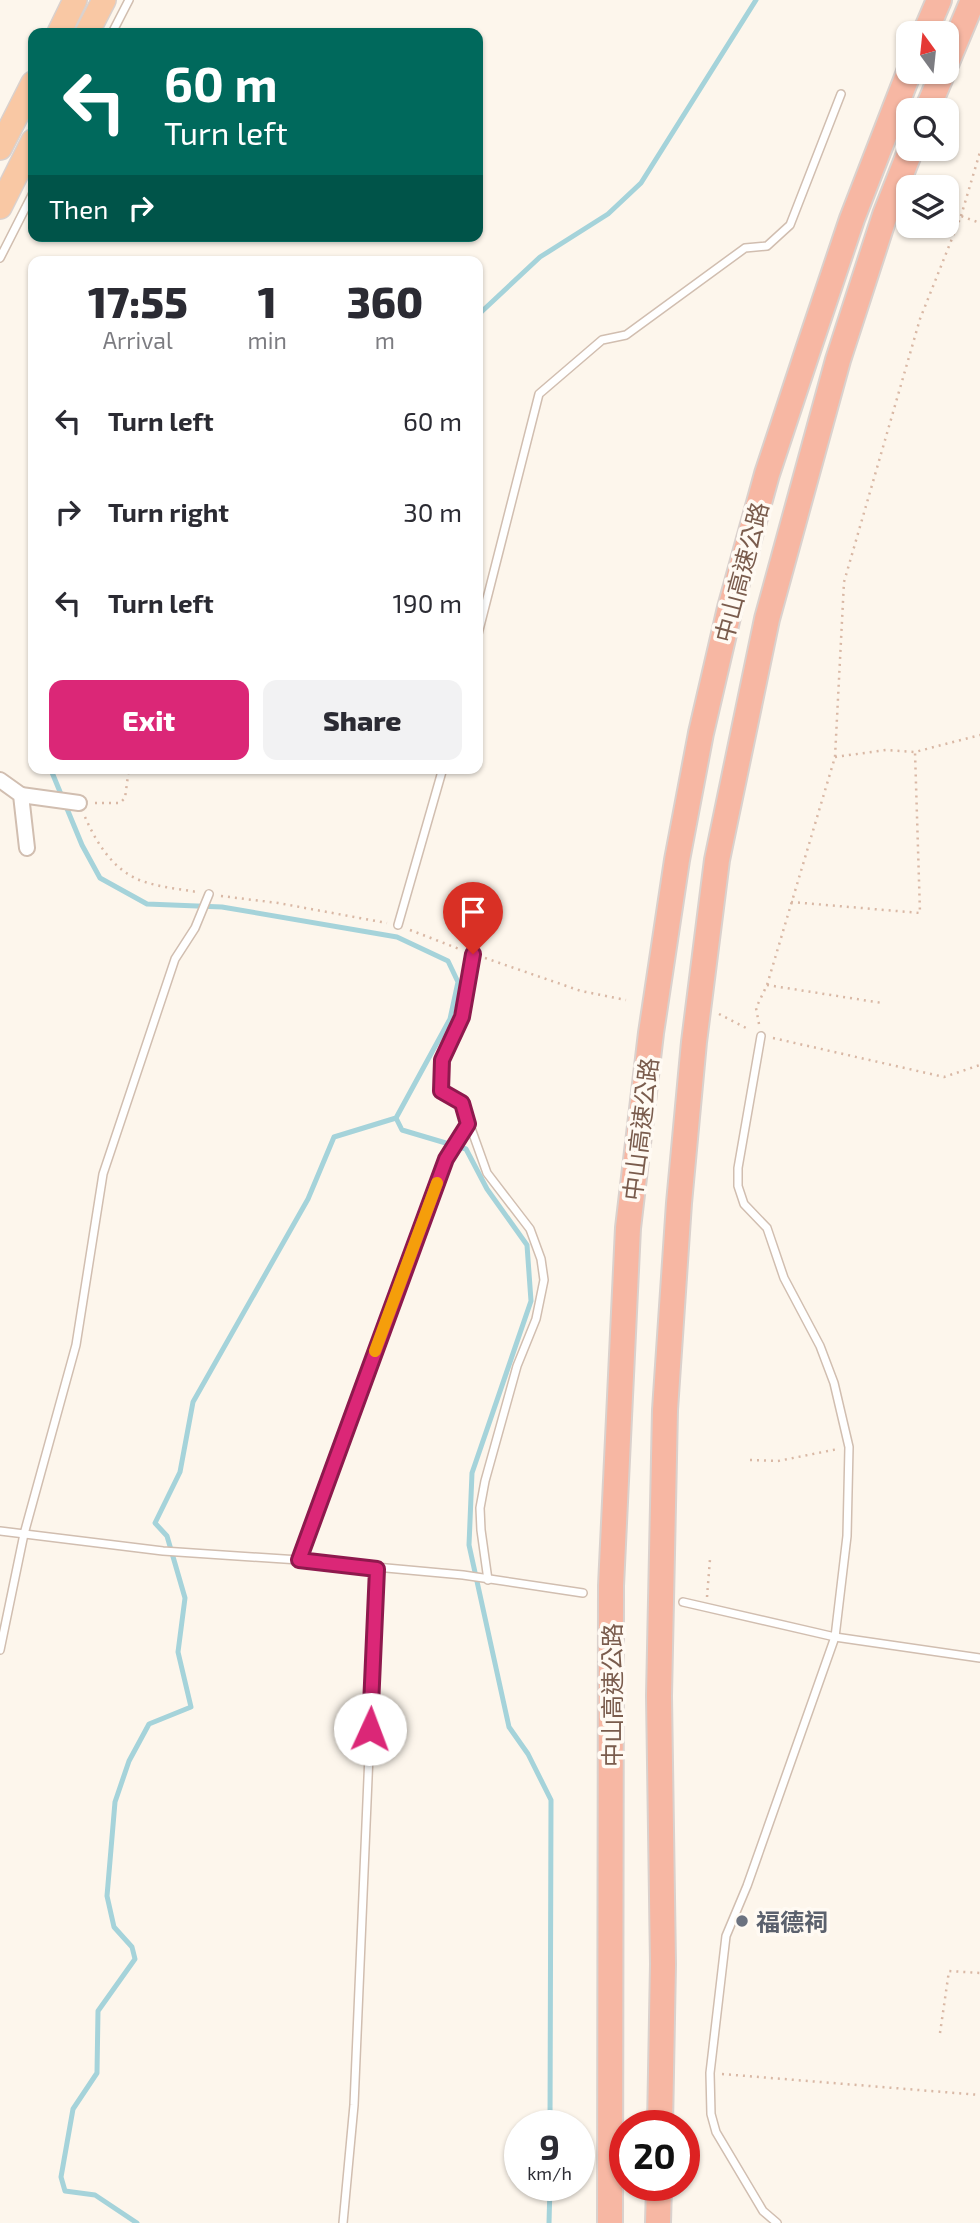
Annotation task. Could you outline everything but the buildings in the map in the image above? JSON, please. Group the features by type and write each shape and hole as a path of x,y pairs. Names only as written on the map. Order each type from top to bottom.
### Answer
{"highway":[{"path":"61,28 75,0"},
{"path":"90,28 104,0"},
{"path":"930,21 939,0"},
{"path":"959,33 973,0"},
{"name":"中山高速公路","path":"610,2223 611,1586 628,1228 651,1033 701,733 730,608 767,474 809,347 852,219 904,84"},
{"path":"0,148 28,93"},
{"path":"0,206 28,151"},
{"name":"中山高速公路","path":"660,2110 663,1964 659,1696 665,1410 694,1042 715,873 767,619 838,360 885,215 906,161"},
{"path":"658,2223 659,2201"}],"street":[{"path":"0,780 21,795 79,803"},
{"path":"21,795 27,848"}],"lane":[{"path":"115,28 129,0"},
{"path":"483,614 539,394 602,340 626,335 745,248 767,246 790,225 841,94"},
{"path":"0,258 28,203"},
{"path":"398,925 441,774"},
{"path":"0,1650 24,1534 76,1345 103,1174 174,959 195,928 209,894"},
{"path":"473,954 462,1017 442,1060 441,1091 462,1103 487,1173 530,1229 541,1259 544,1279 536,1319 517,1366 485,1481 480,1508 488,1580"},
{"path":"761,1036 738,1168 738,1186 744,1204 767,1228 784,1278 820,1346 834,1383 849,1447 848,1536 835,1637 747,1886 726,1936 710,2073 711,2114 716,2132 763,2211 777,2223"},
{"path":"299,1560 446,1159 468,1124"},
{"path":"0,1531 163,1551 299,1560 470,1577 583,1593"},
{"path":"343,2223 354,2105 377,1569"},
{"path":"683,1602 835,1637 980,1658"}],"path":[{"path":"761,1036 756,1008 766,985 835,757 844,582 920,319 961,215 980,152"},
{"path":"961,215 980,223"},
{"path":"835,757 886,750 915,752 980,735"},
{"path":"792,902 920,913 915,752"},
{"path":"128,774 125,798 120,803 79,803 94,839 117,866 142,881 398,925 581,991 626,1000"},
{"path":"766,985 881,1003"},
{"path":"719,1014 761,1036 944,1077 980,1065"},
{"path":"750,1460 778,1461 849,1447"},
{"path":"707,1608 710,1559"},
{"path":"940,2033 950,1971 980,1973"},
{"path":"710,2073 980,2095"}],"waterway":[{"path":"483,310 540,257 608,214 641,183 756,0"},
{"path":"53,774 82,845 100,878 147,904 222,907 397,937 448,961 458,982 450,1019 396,1118 334,1137 308,1199 193,1402 180,1472 155,1523 167,1536 185,1598 178,1652 191,1707 149,1724 129,1761 115,1802 107,1896 114,1927 132,1947 135,1959 98,2011 97,2073 73,2109 61,2177 65,2191 95,2195 137,2223"},
{"path":"396,1118 402,1130 466,1149 487,1189 527,1245 531,1301 472,1473 469,1545 509,1727 528,1754 551,1800 550,2110"},
{"path":"549,2223 550,2201"}],"slow traffic":[{"path":"375,1351 437,1183"}],"place":[{"name":"福德祠","path":"742,1921"}],"route":[{"path":"370,1729 377,1569 299,1560 446,1159 468,1124 462,1103 441,1091 442,1060 462,1017 473,954"}]}
